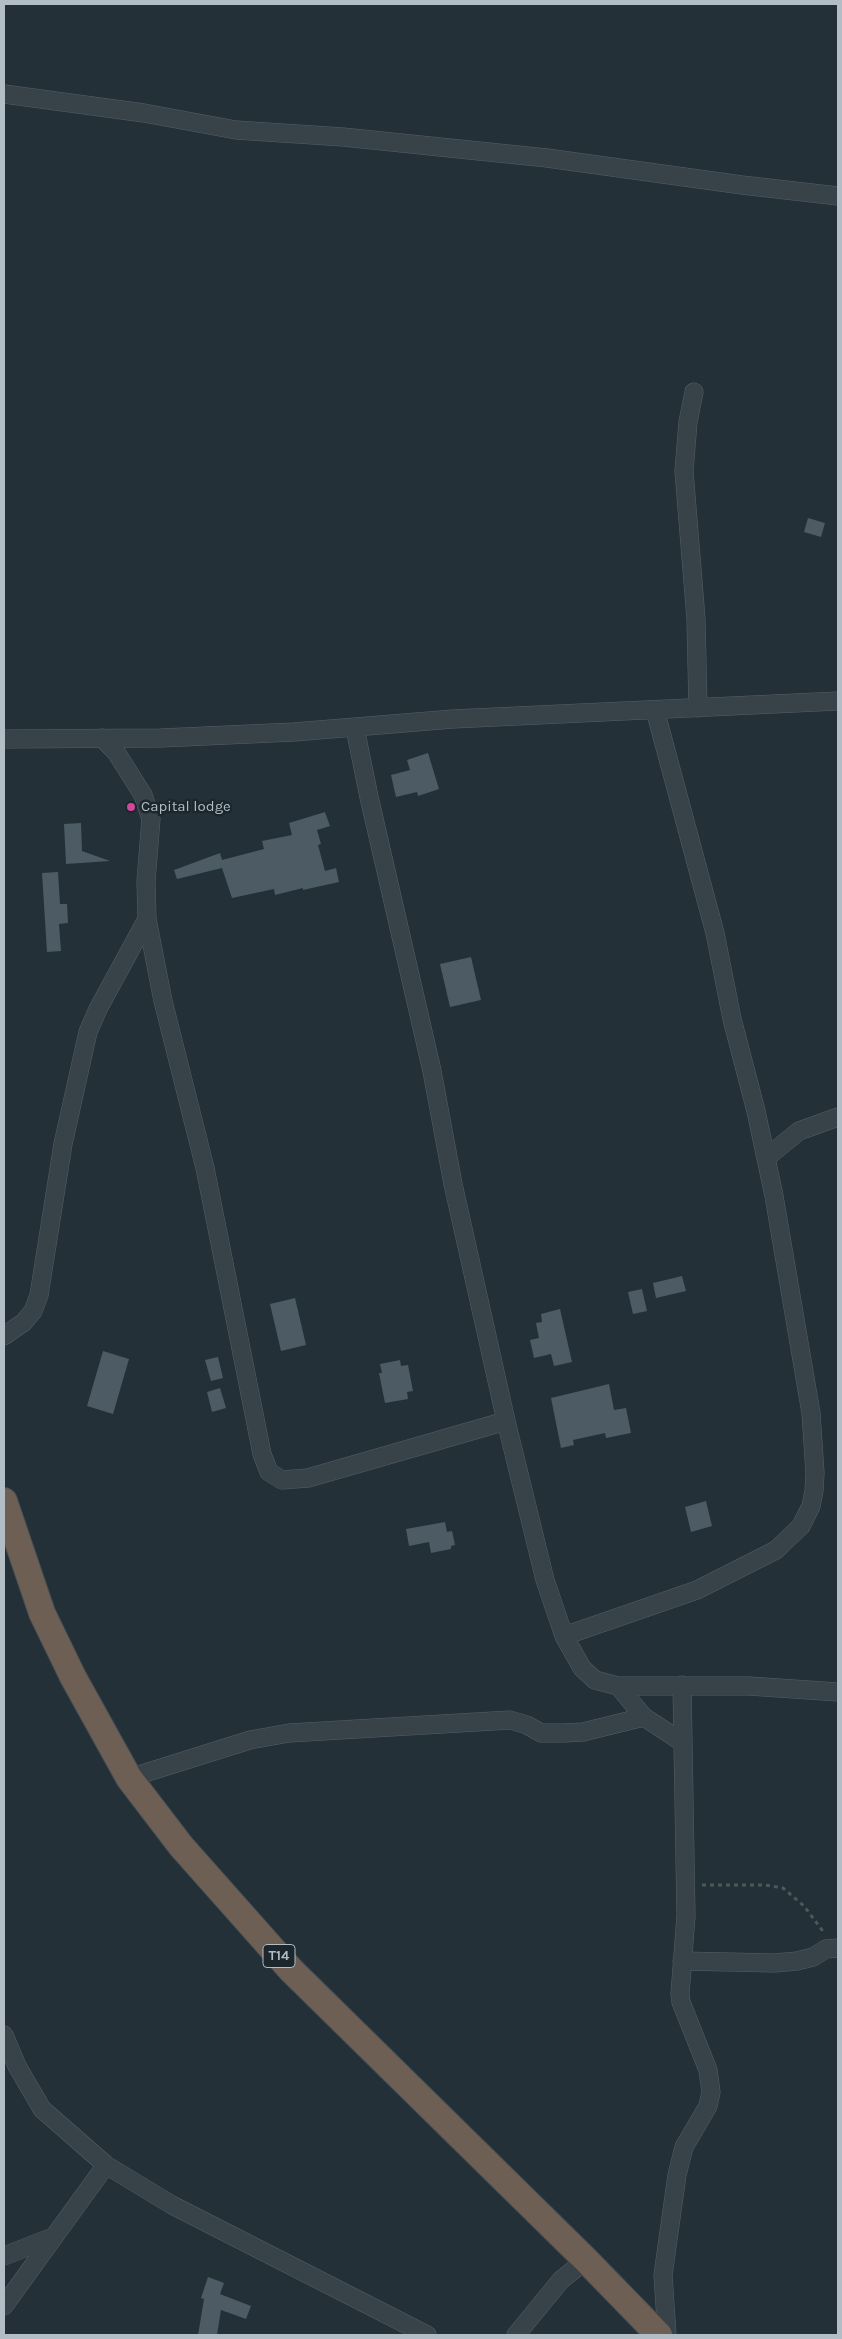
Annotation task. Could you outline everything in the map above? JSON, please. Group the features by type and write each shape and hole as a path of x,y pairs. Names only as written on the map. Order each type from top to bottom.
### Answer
{"highway":[{"name":"T14","path":"4,1501 42,1612 72,1677 129,1778 182,1846 291,1970 586,2260 659,2335"}],"street":[{"path":"4,94 144,113 236,130 353,138 547,158 733,184 838,196"},
{"path":"694,392 687,430 684,471 696,619 698,708"},
{"path":"4,740 161,738 355,728 453,719 838,701"},
{"path":"564,1636 697,1590 776,1550 795,1532 806,1516 814,1492 815,1473 811,1413 790,1279 766,1158 732,1019 715,933 655,710"},
{"path":"355,728 432,1072 453,1184 506,1421 545,1580 564,1636 582,1668 594,1680 618,1686 682,1685 838,1692"},
{"path":"102,738 116,752 147,805 151,820 146,881 147,919 163,1001 205,1168 262,1454 269,1472 282,1480 308,1478 506,1421"},
{"path":"4,1336 24,1322 33,1311 41,1283 62,1154 88,1032 98,1009 147,919"},
{"path":"766,1158 799,1131 838,1117"},
{"path":"667,2335 663,2275 677,2175 684,2147 708,2106 711,2092 708,2070 681,2002 682,1961 686,1923 682,1685"},
{"path":"618,1686 644,1717 682,1742"},
{"path":"129,1778 250,1740 289,1734 510,1720 527,1725 541,1733 564,1733 583,1732 644,1717"},
{"path":"682,1961 797,1961 813,1957 836,1947"},
{"path":"4,2035 17,2066 42,2108 106,2165 172,2205 427,2335"},
{"path":"4,2306 106,2165"},
{"path":"4,2256 54,2236"},
{"path":"516,2335 561,2280 586,2260"}],"path":[{"path":"686,1885 757,1885 783,1888 804,1906 836,1947"}],"building":[{"path":"808,518 825,523 821,537 804,532"},
{"path":"428,753 439,789 418,796 417,792 396,797 391,775 410,770 407,760"},
{"path":"325,812 330,826 317,830 321,844 318,845 325,871 336,868 339,882 275,895 274,889 232,898 222,868 177,879 174,870 220,853 222,860 264,849 262,841 292,835 289,823"},
{"path":"81,823 82,851 110,861 66,864 64,824"},
{"path":"58,872 60,904 67,904 68,923 59,924 61,951 47,952 42,873"},
{"path":"471,957 481,1000 450,1007 440,964"},
{"path":"682,1276 686,1291 656,1298 653,1283"},
{"path":"642,1289 647,1311 633,1314 628,1292"},
{"path":"295,1298 306,1345 281,1351 270,1304"},
{"path":"560,1309 572,1362 554,1366 551,1354 534,1358 530,1340 539,1338 536,1323 542,1322 541,1314"},
{"path":"103,1351 129,1359 113,1414 87,1406"},
{"path":"218,1357 223,1378 211,1381 205,1360"},
{"path":"400,1360 401,1366 408,1365 413,1391 407,1392 408,1399 385,1403 379,1373 382,1373 380,1364"},
{"path":"609,1384 614,1410 626,1408 631,1433 606,1438 605,1433 573,1440 574,1445 561,1448 551,1398"},
{"path":"220,1388 226,1408 212,1412 207,1392"},
{"path":"706,1501 712,1526 691,1532 685,1507"},
{"path":"445,1522 447,1532 452,1531 455,1545 451,1546 451,1549 431,1553 429,1542 409,1546 406,1529"},
{"path":"208,2277 224,2283 220,2294 251,2306 246,2319 221,2310 217,2335 198,2335 204,2299 201,2298"}],"place":[{"name":"Capital lodge","path":"131,807"}]}
